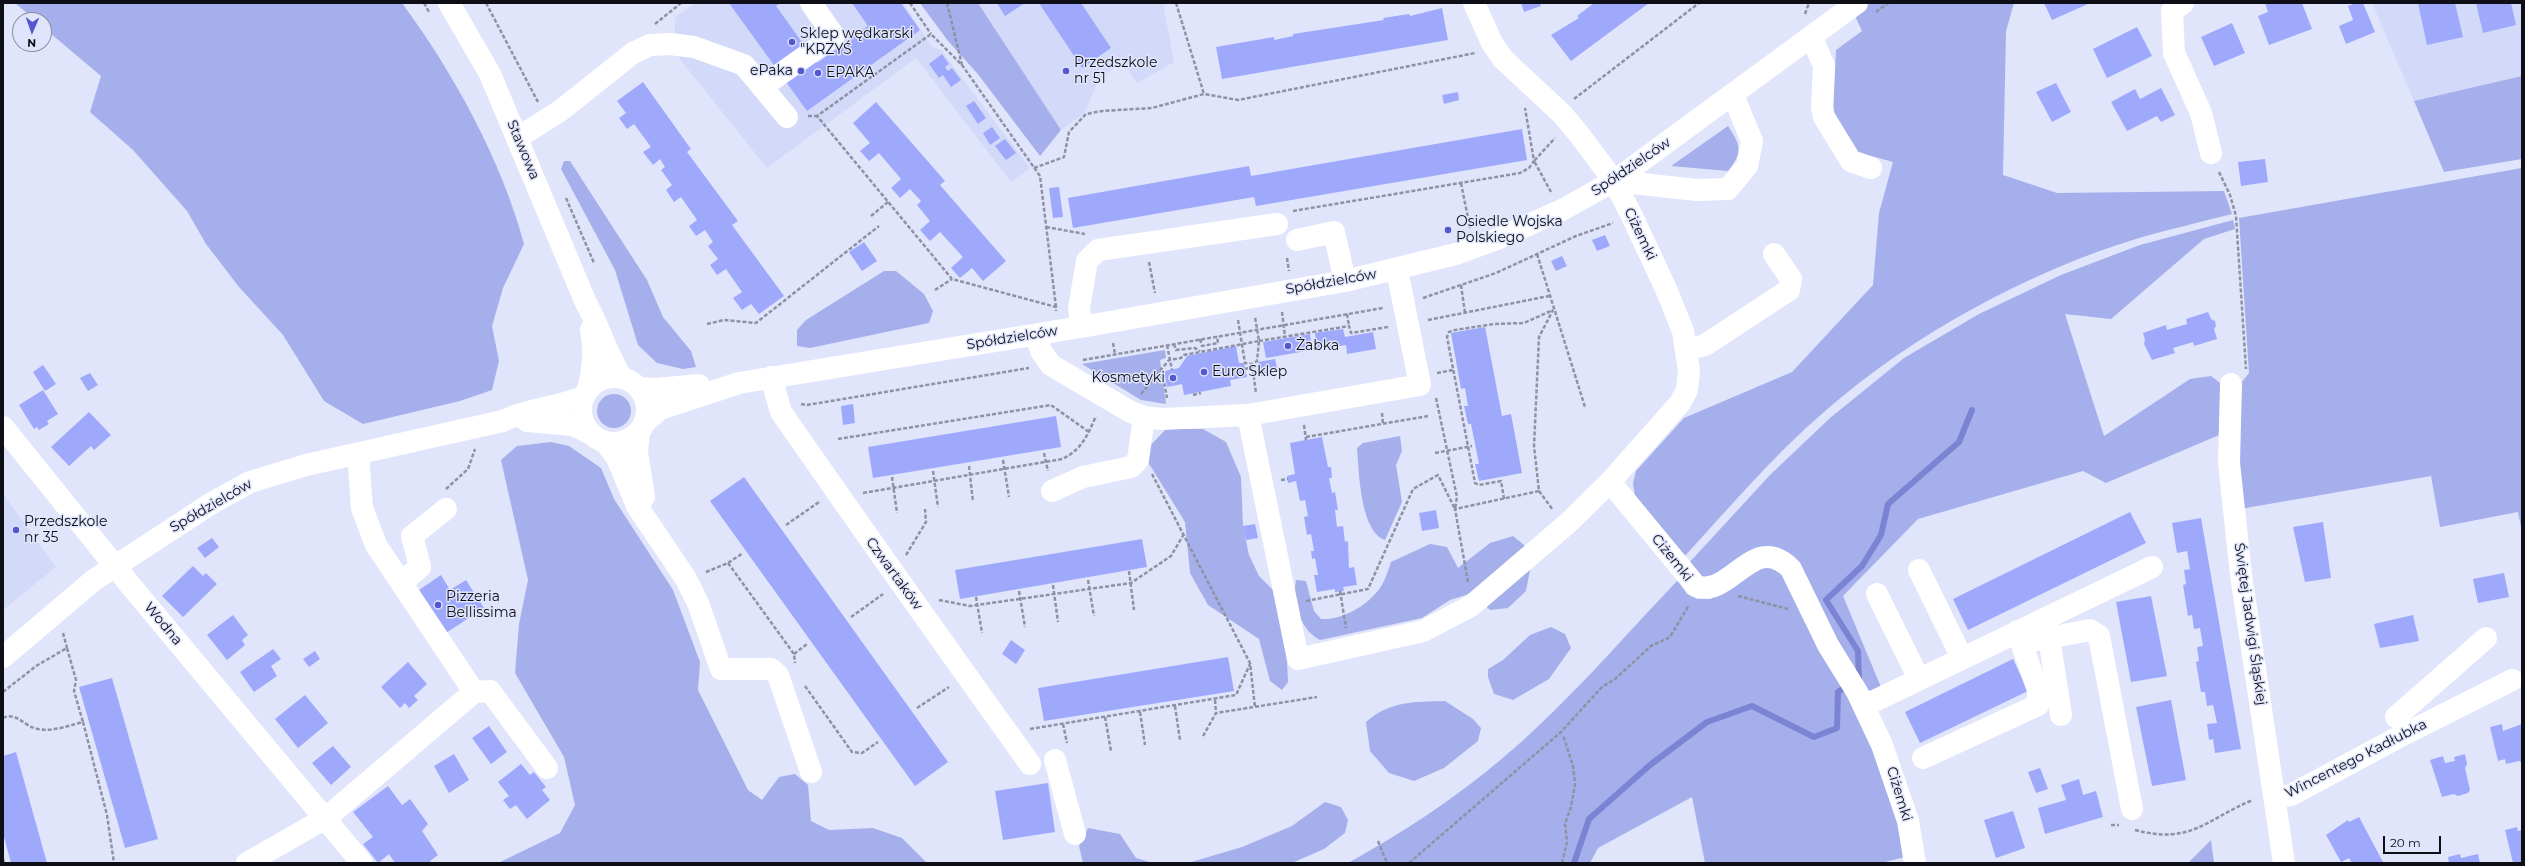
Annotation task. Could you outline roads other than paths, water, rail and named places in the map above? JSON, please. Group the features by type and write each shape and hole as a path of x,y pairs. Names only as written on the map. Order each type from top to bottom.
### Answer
{"street":[{"name":"Stawowa","path":"449,3 490,74 586,303 597,323 613,364 630,383"},
{"path":"762,87 834,36 811,3"},
{"name":"Ciżemki","path":"1474,3 1492,43 1503,59 1614,181 1631,214 1676,312 1687,350 1689,372 1688,390 1610,482 1702,587 1717,585 1753,559 1761,557 1777,559 1784,562 1791,569 1815,617 1856,691 1882,745 1897,783 1908,821 1915,863"},
{"path":"2183,3 2172,11 2174,53 2201,113 2211,152"},
{"name":"Spółdzielców","path":"642,427 660,409 738,383 1036,335 1345,281 1397,270 1456,254 1497,239 1562,210 1614,181 1812,38 1852,4"},
{"path":"1812,38 1824,66 1822,108 1824,117 1851,161 1871,168"},
{"path":"517,138 560,111 633,53 650,45 670,44 694,47 719,54 744,65 787,117"},
{"path":"1614,181 1697,190 1728,188 1747,166 1752,141 1746,122 1733,95"},
{"path":"1082,327 1079,308 1087,262 1098,250 1283,218"},
{"path":"1297,240 1334,232 1345,281"},
{"path":"1687,350 1705,345 1789,290 1791,279 1774,254"},
{"path":"1036,335 1041,351 1051,365 1129,411 1140,408 1170,419 1248,415 1420,385 1397,270"},
{"name":"Stawowa","path":"586,303 595,351 594,370 586,393"},
{"name":"Czwartaków","path":"771,377 781,412 1030,764"},
{"path":"649,522 639,475 637,452 647,405 630,383 604,379 586,393 581,416 597,437 617,458 637,506 686,579 698,603 721,669 771,669 778,675 811,772"},
{"name":"Spółdzielców","path":"630,383 658,389 718,382 738,383"},
{"name":"Świętej Jadwigi Śląskiej","path":"2232,384 2229,463 2241,575 2276,798 2284,863"},
{"name":"Spółdzielców","path":"3,657 62,607 115,566 212,503 250,482 280,472 503,421 518,413 566,404 586,393"},
{"path":"1052,491 1083,477 1131,467 1138,460 1140,451 1140,408"},
{"path":"1248,415 1298,659 1423,631 1471,606 1567,524 1610,482"},
{"name":"Spółdzielców","path":"503,421 573,424 597,437"},
{"name":"Wodna","path":"3,427 115,566 362,863"},
{"path":"597,437 624,442 642,427"},
{"path":"358,454 362,508 367,527 376,545 474,692"},
{"path":"401,583 420,567 412,536 446,509"},
{"path":"1856,691 1919,679 1962,658 2020,637 2152,567"},
{"path":"1919,570 1962,658"},
{"path":"1877,594 1919,679"},
{"path":"2020,637 2049,638 2090,630 2099,636 2130,822"},
{"path":"1923,758 2038,705 2038,690 2020,637"},
{"path":"2049,638 2061,715"},
{"path":"2396,717 2486,638"},
{"name":"Wincentego Kadłubka","path":"2276,798 2291,795 2396,717 2512,680"},
{"path":"247,863 326,818 474,692 490,691 547,768"},
{"path":"1061,755 1075,834"}],"waterway":[{"path":"1574,863 1589,819 1650,765 1707,722 1752,706 1814,737 1837,728 1838,692 1859,678 1858,651 1826,600 1862,566 1881,535 1888,504 1959,442 1972,410"}],"place":[{"name":"Sklep wędkarski \"KRZYŚ","path":"792,42"},
{"name":"ePaka","path":"801,71"},
{"name":"Przedszkole nr 51","path":"1066,71"},
{"name":"EPAKA","path":"818,73"},
{"name":"Osiedle Wojska Polskiego","path":"1448,230"},
{"name":"Żabka","path":"1288,346"},
{"name":"Euro Sklep","path":"1204,372"},
{"name":"Kosmetyki","path":"1173,378"},
{"name":"Przedszkole nr 35","path":"16,530"},
{"name":"Pizzeria Bellissima","path":"438,605"}]}
